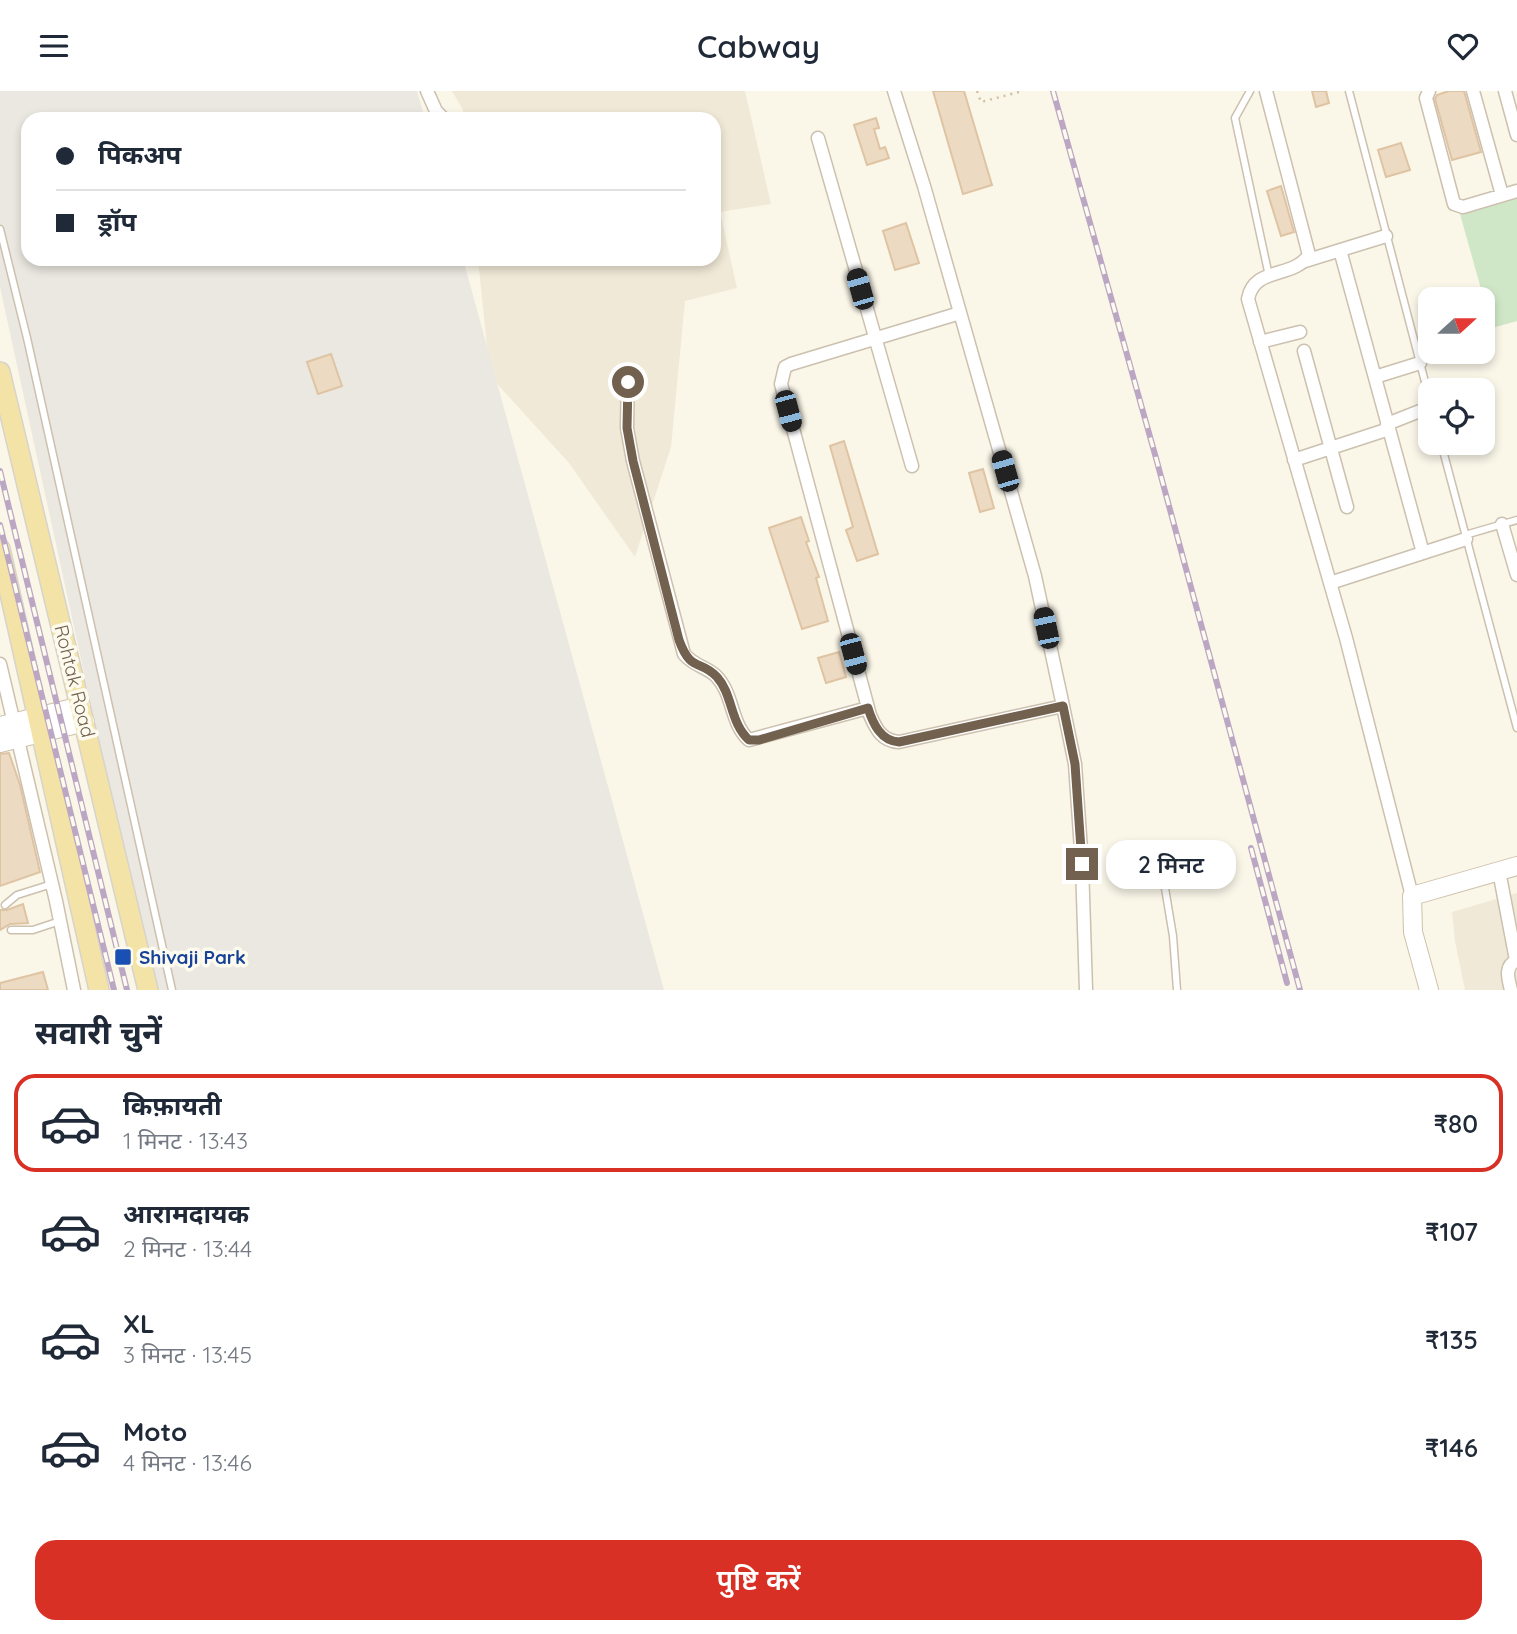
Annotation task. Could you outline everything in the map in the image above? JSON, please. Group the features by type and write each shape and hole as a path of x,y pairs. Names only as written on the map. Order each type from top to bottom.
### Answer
{"main road":[{"name":"Rohtak Road","path":"0,372 148,990"},
{"path":"0,549 99,990"}],"street":[{"path":"427,91 437,112"},
{"path":"894,91 1035,576 1063,706 1075,764 1082,864 1086,990"},
{"path":"1265,91 1309,246 1309,255 1305,261"},
{"path":"1429,91 1426,99 1454,204 1463,207 1517,191"},
{"path":"1473,91 1502,195"},
{"path":"1505,91 1514,109 1517,135"},
{"path":"818,138 912,466"},
{"path":"1386,236 1305,261 1269,276 1252,284 1248,299 1330,583 1412,896 1413,932 1429,990"},
{"path":"1340,250 1423,553"},
{"path":"960,313 785,367 781,384 868,708 876,728 884,738 899,742 1063,706"},
{"path":"1260,342 1300,331"},
{"path":"1304,351 1347,507"},
{"path":"1375,377 1418,364"},
{"path":"628,370 627,428 633,461 684,654 693,664 715,675 723,686 737,727 749,740 868,708"},
{"path":"1294,460 1331,449 1418,412"},
{"path":"1502,524 1517,575"},
{"path":"1330,583 1466,537"},
{"path":"0,664 11,729 52,884 74,990"},
{"path":"0,743 11,729 41,725 83,714"},
{"path":"1412,896 1517,866"},
{"path":"1499,871 1517,960 1510,963 1508,968 1511,990"}],"lane":[{"path":"1250,91 1235,118 1269,276"},
{"path":"1349,91 1418,356"},
{"path":"0,229 33,365 172,990"},
{"path":"1444,455 1517,728"},
{"path":"1466,537 1517,520"},
{"path":"1160,858 1173,936 1177,990"},
{"path":"5,905 17,895 52,884"},
{"path":"11,930 33,930 60,921"}],"path":[{"path":"977,91 981,102 1023,91"}],"shaded area":[{"path":"0,91 417,91 423,112 21,112 21,266 465,266 664,990 153,990 0,287"},
{"path":"452,91 745,91 771,204 721,212 721,112 463,110"},
{"path":"721,216 737,288 685,301 671,447 635,557 569,463 490,376 479,266 721,266"},
{"path":"1517,893 1517,990 1465,990 1452,912"}],"green space":[{"path":"1517,198 1517,321 1495,327 1495,287 1480,287 1460,214"}],"building":[{"path":"933,91 964,91 992,185 963,194"},
{"path":"1312,91 1326,91 1329,103 1316,107"},
{"path":"1449,91 1464,91 1481,152 1452,160 1435,99 1437,95"},
{"path":"876,118 879,128 874,129 880,149 885,147 889,158 867,165 854,125"},
{"path":"1401,143 1410,170 1386,177 1378,150"},
{"path":"1281,186 1294,232 1281,236 1267,191"},
{"path":"906,223 919,263 895,270 883,231"},
{"path":"331,354 342,386 318,394 307,362"},
{"path":"844,441 878,554 857,561 846,530 853,527 830,446"},
{"path":"983,469 994,508 980,512 969,473"},
{"path":"801,517 809,541 806,542 819,577 816,578 828,621 802,629 769,528"},
{"path":"839,652 846,677 826,683 818,658"},
{"path":"9,753 20,785 40,872 0,886 0,754"},
{"path":"23,904 28,923 10,924 0,930 0,910"},
{"path":"43,972 48,990 0,990 0,983"}],"railway":[{"path":"1053,91 1300,990"},
{"path":"0,471 127,990"},
{"path":"0,525 114,990"},
{"path":"1251,848 1287,983"}],"place":[{"name":"Shivaji Park","path":"123,957"}],"route":[{"path":"628,382 627,428 633,461 679,640 684,654 693,664 715,675 723,686 737,727 745,737 759,740 868,708 876,728 884,738 899,742 1063,706 1075,764 1082,864"}]}
